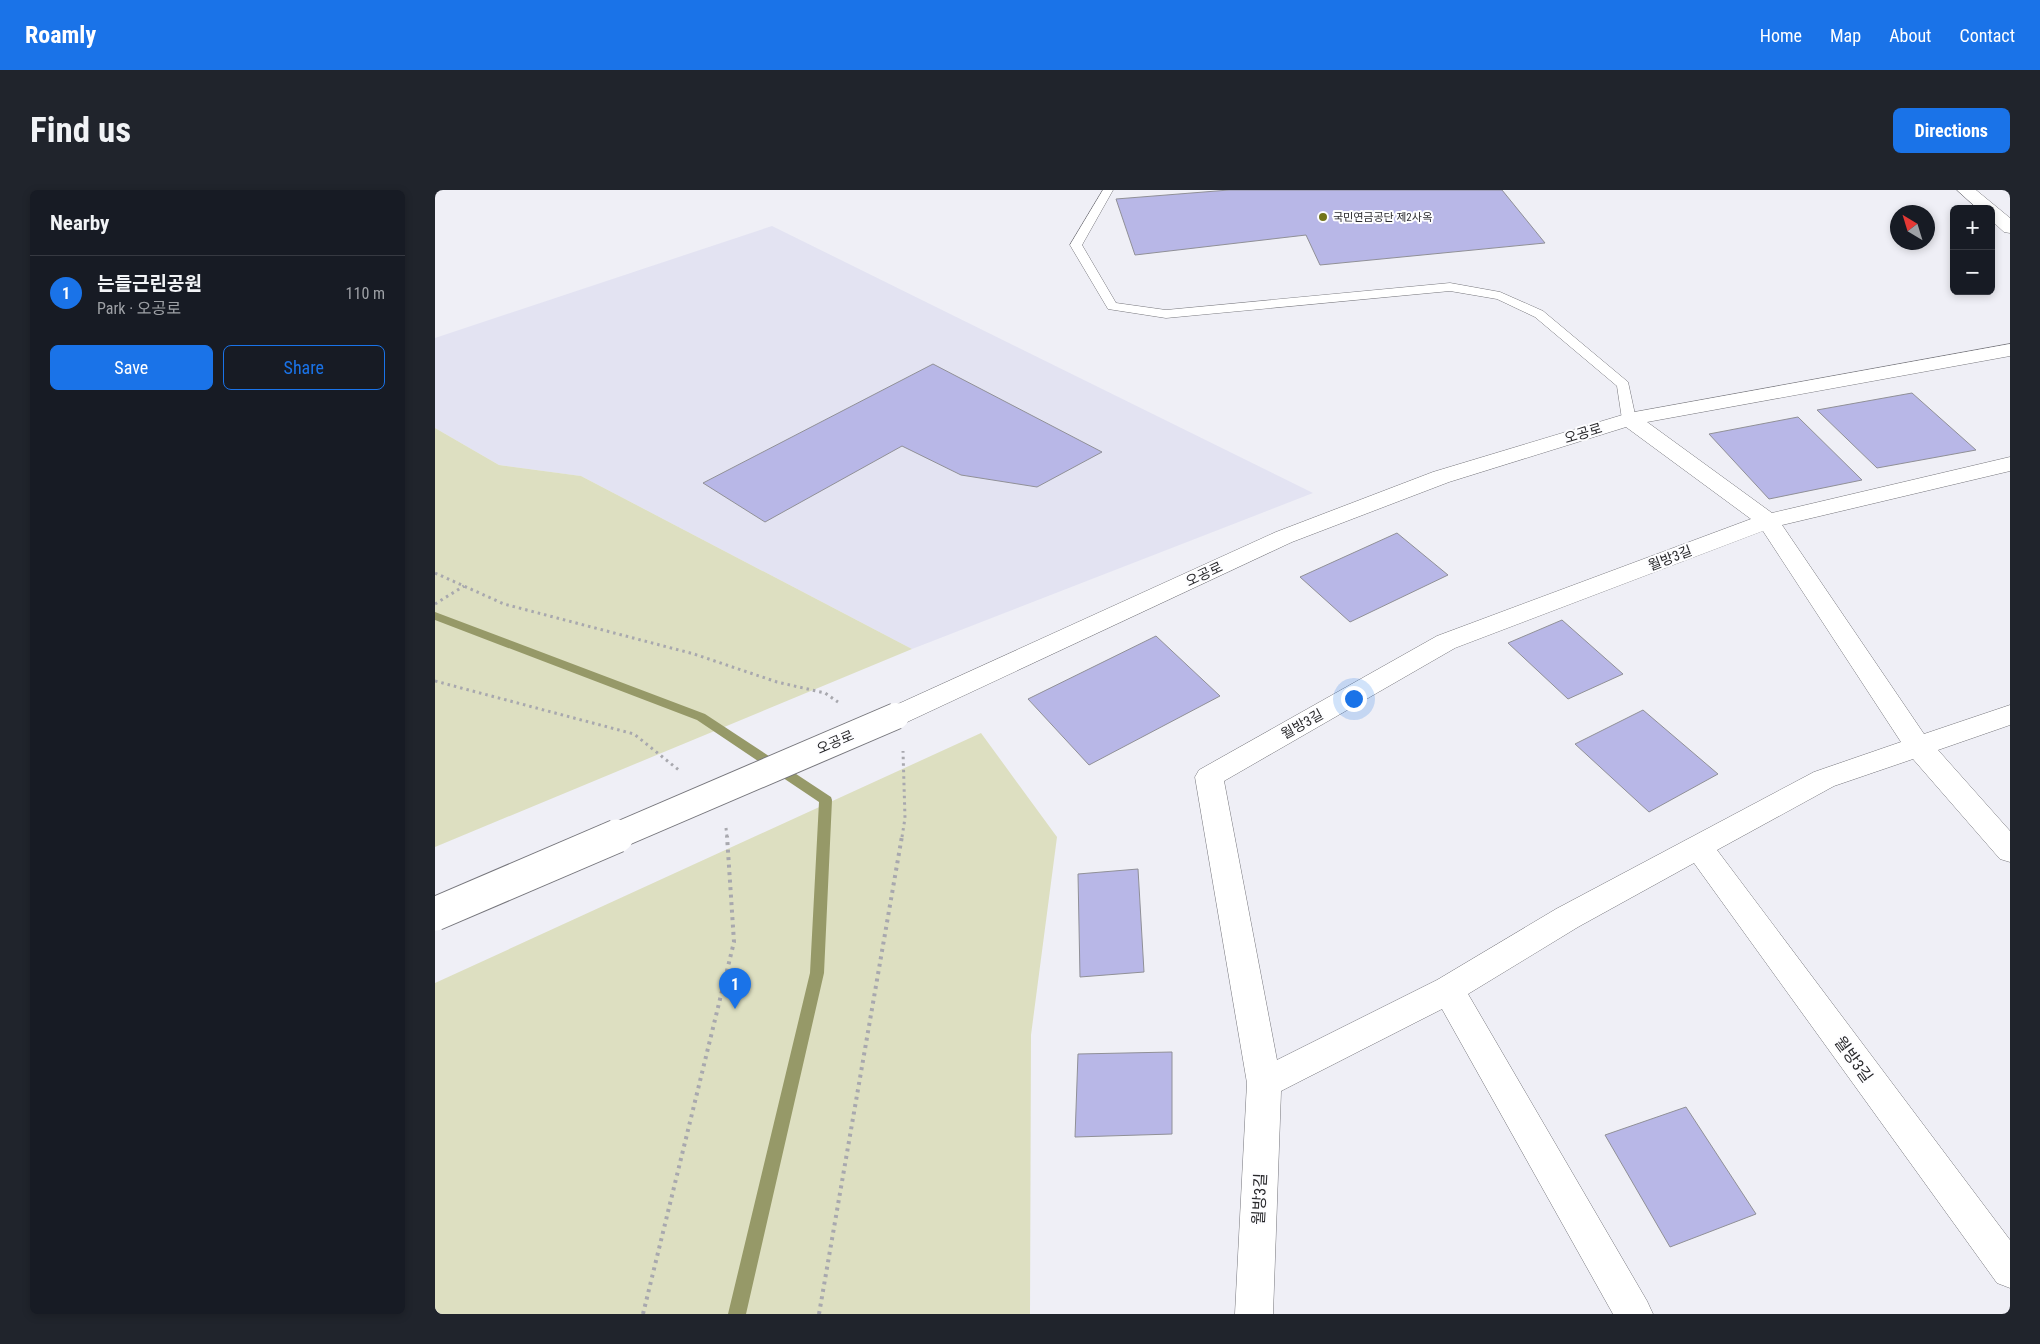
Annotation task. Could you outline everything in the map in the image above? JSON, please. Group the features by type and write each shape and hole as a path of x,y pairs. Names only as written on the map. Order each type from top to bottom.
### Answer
{"street":[{"path":"1966,190 1984,205"},
{"path":"1995,207 2010,203"},
{"path":"1995,214 2010,228"},
{"name":"오공로","path":"435,914 896,716 1284,537 1441,477 1629,419 2010,350"},
{"path":"1629,419 1768,521 1918,746 2010,851"},
{"name":"월방3길","path":"1254,1314 1264,1083 1209,777 1446,642 1768,521 2010,464"},
{"path":"1264,1083 1448,990 1567,918 1824,779 2010,715"},
{"name":"월방3길","path":"1698,847 2010,1270"},
{"path":"1448,990 1635,1314"}],"lane":[{"path":"1108,190 1075,245 1112,306 1167,314 1450,287 1500,296 1539,314 1623,385 1629,419"}],"path":[{"path":"435,573 504,604 694,654 777,682 825,693 841,704"},
{"path":"435,604 464,586"},
{"path":"435,681 634,734 687,776"},
{"path":"819,1314 905,818 902,745"},
{"path":"643,1314 735,942 726,826"}],"shaded area":[{"path":"772,226 1313,493 912,649 581,476 499,465 435,428 435,338"}],"green space":[{"path":"435,428 499,465 581,476 912,649 435,847"},
{"path":"981,733 1057,837 1031,1035 1030,1314 435,1314 435,983"}],"building":[{"name":"국민연금공단 제2사옥","path":"1229,190 1502,190 1545,243 1320,265 1306,235 1135,255 1116,199"},
{"path":"933,364 1102,452 1037,487 961,475 902,446 765,522 703,483"},
{"path":"1912,393 1976,450 1877,468 1817,410"},
{"path":"1798,417 1862,480 1769,499 1709,434"},
{"path":"1397,533 1448,575 1350,622 1300,577"},
{"path":"1562,620 1623,674 1568,699 1508,643"},
{"path":"1156,636 1220,696 1089,765 1028,699"},
{"path":"1643,710 1718,774 1649,812 1575,744"},
{"path":"1138,869 1144,972 1080,977 1078,874"},
{"path":"1172,1052 1172,1134 1075,1137 1078,1054"},
{"path":"1686,1107 1756,1214 1670,1247 1605,1135"}],"waterway":[{"path":"435,616 701,717 826,800 817,973 737,1314"}],"place":[{"name":"국민연금공단 제2사옥","path":"1323,217"},
{"name":"는들근린공원","path":"735,1009"}]}
